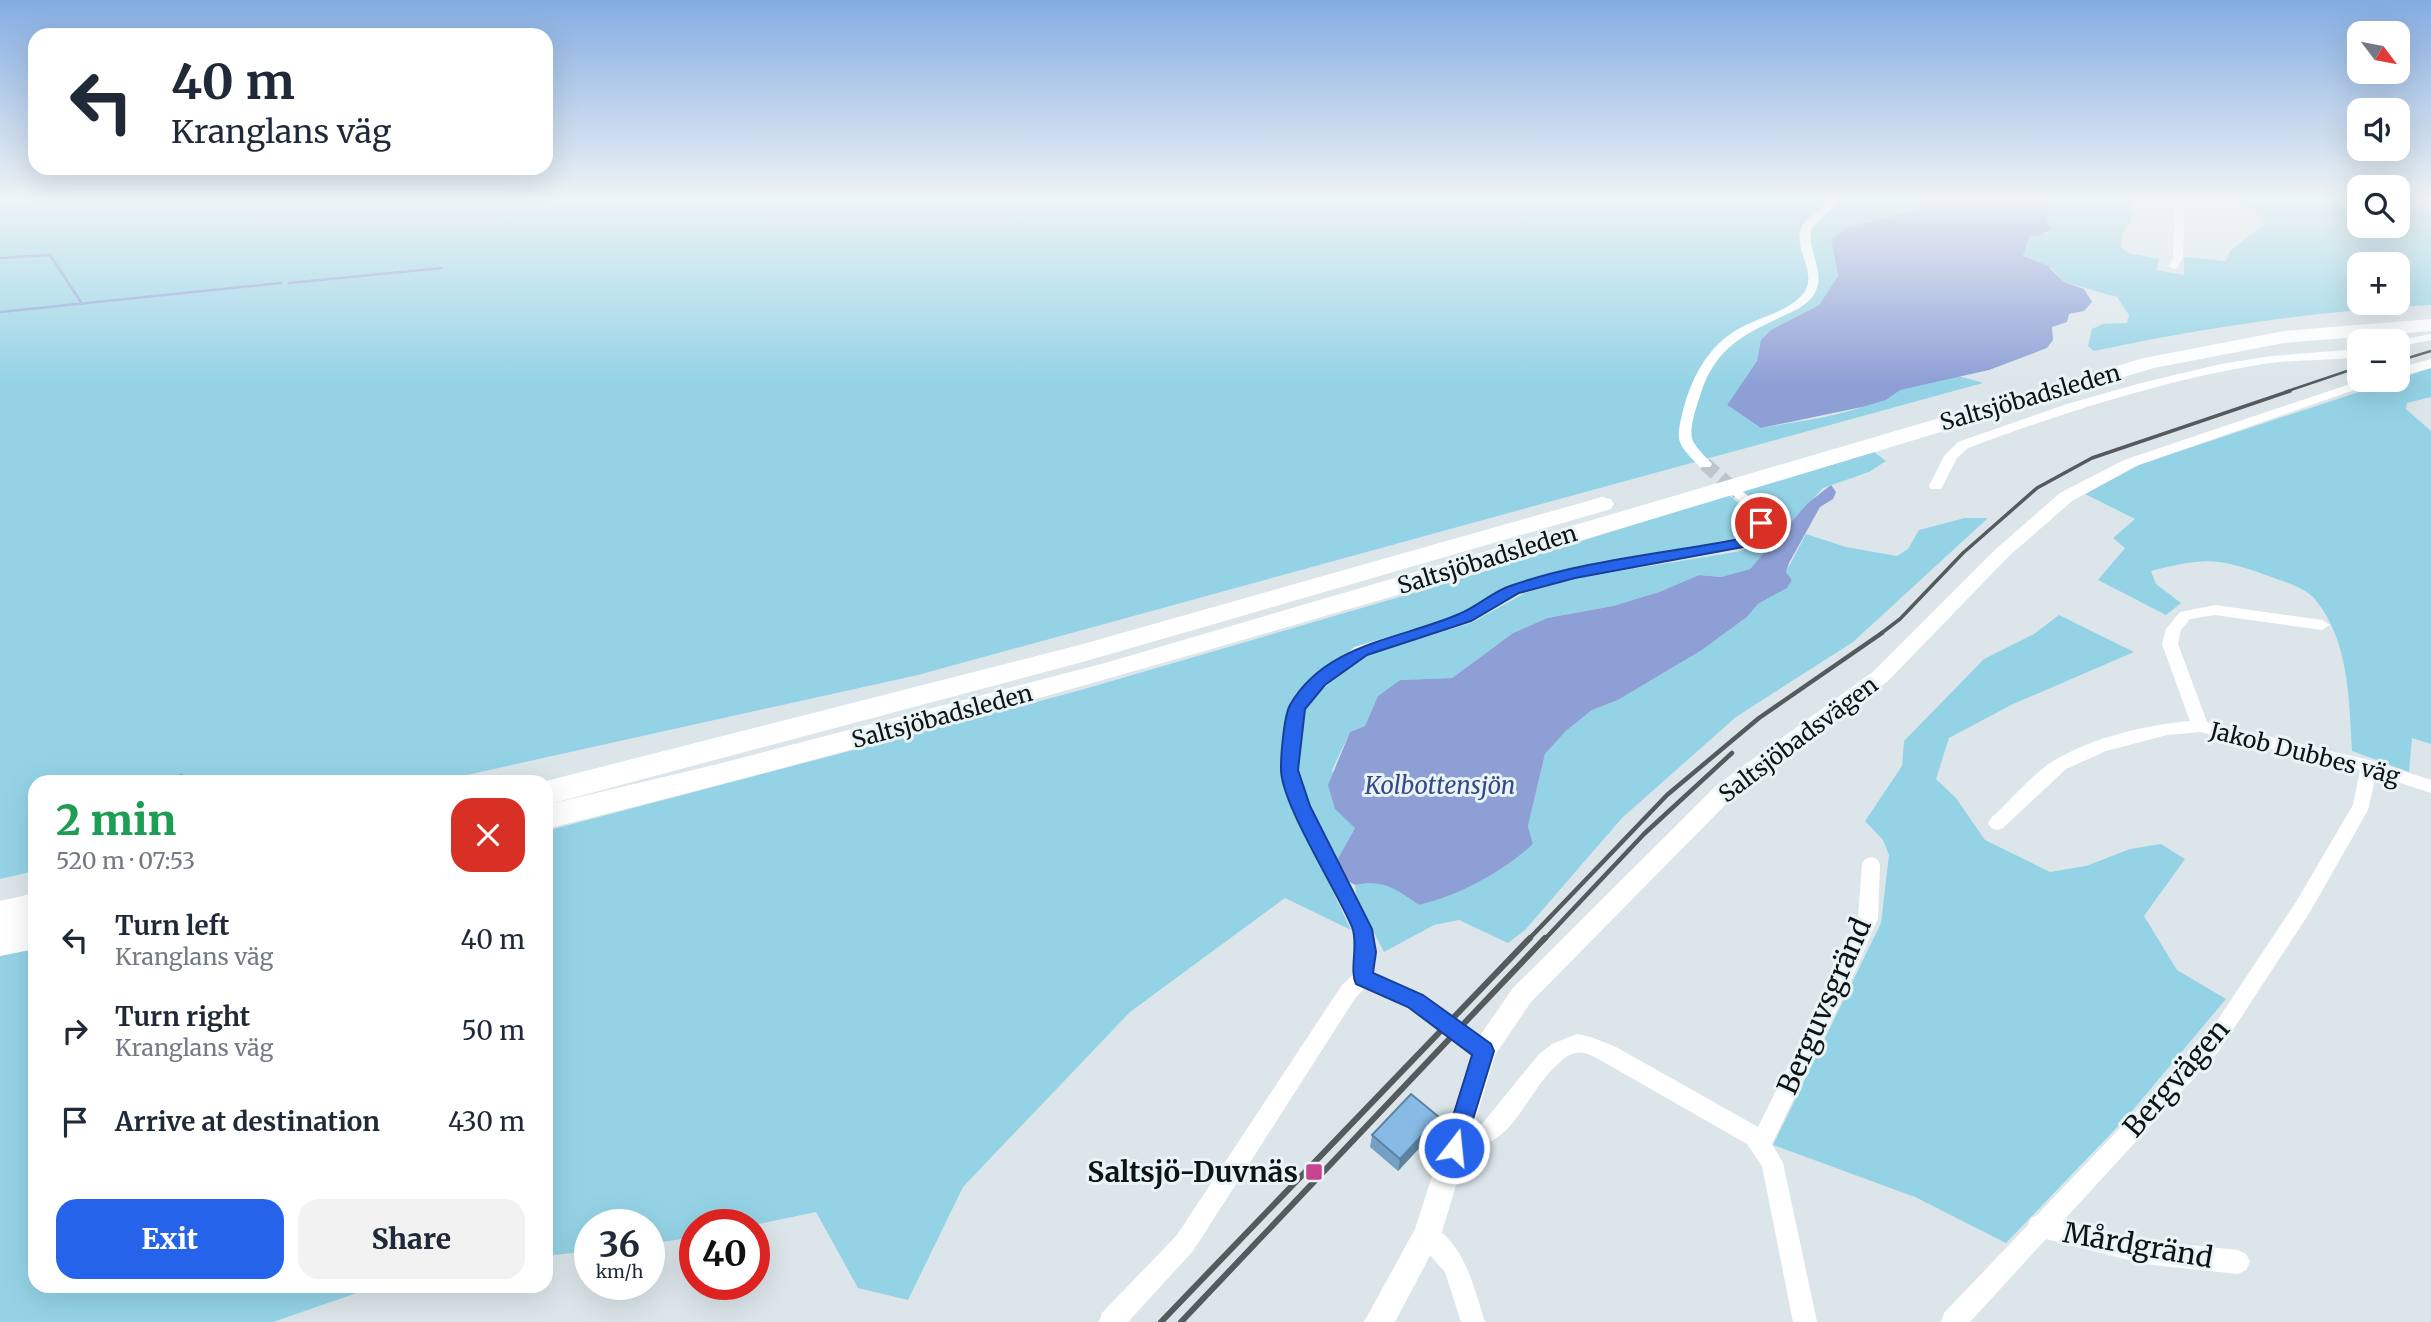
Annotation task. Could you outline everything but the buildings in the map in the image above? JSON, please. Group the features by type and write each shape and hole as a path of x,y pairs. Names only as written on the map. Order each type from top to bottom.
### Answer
{"highway":[{"name":"Saltsjöbadsleden","path":"553,791 722,750 1097,651 2131,351 2265,327 2336,318 2430,325"},
{"name":"Saltsjöbadsleden","path":"553,815 718,775 1109,671 2151,362 2284,337 2430,325"},
{"path":"0,915 28,909"},
{"path":"0,943 28,936"}],"street":[{"path":"1705,464 1686,442 1685,435 1700,380 1710,358 1723,342 1806,298 1813,289 1815,276 1811,260"},
{"path":"2173,266 2177,260"},
{"path":"2410,337 2430,325"},
{"path":"1936,486 1951,456 1963,444 2044,418 2189,375 2260,361 2326,359 2347,355"},
{"path":"2410,369 2431,363"},
{"name":"Saltsjöbadsvägen","path":"1379,1322 1427,1235 1484,1051 1522,995 1725,791 1881,676 2003,552 2066,498 2130,463 2347,390"},
{"path":"1111,1322 1185,1243 1349,991 1363,978 1366,952 1362,929 1301,806 1289,770 1297,707 1320,681 1361,652 1465,618 1514,590 1574,574 1738,544 1754,535 1761,523 1758,509 1738,493"},
{"path":"2200,726 2170,644 2174,629 2185,615 2215,610 2322,625"},
{"name":"Jakob Dubbes väg","path":"1997,823 2060,765 2102,746 2167,729 2200,726 2369,766 2431,787"},
{"name":"Bergvägen","path":"1954,1322 2039,1226 2212,1045 2303,907 2362,805 2369,766"},
{"name":"Berguvsgränd","path":"1760,1145 1843,976 1868,918 1871,864"},
{"path":"1363,978 1415,1001 1484,1051"},
{"path":"1458,1134 1477,1138 1493,1129 1550,1058 1573,1043 1588,1045 1609,1054 1755,1137 1772,1163 1805,1322"},
{"name":"Mårdgränd","path":"2039,1226 2144,1252 2238,1262"},
{"path":"1427,1235 1454,1265 1472,1322"}],"shaded area":[{"path":"0,260 1835,260 1838,276 1819,305 1771,330 1762,340 1757,361 1727,405 1761,428 1850,411 1930,376 1961,377 1983,383 918,675 467,775 28,775 28,873 0,879"},
{"path":"2032,260 2159,260 2156,270 2184,275 2184,260 2347,260 2347,311 2261,321 2094,351 2088,346 2092,329 2103,324 2127,323 2129,315 2117,297 2064,282 2053,269"},
{"path":"2410,260 2431,260 2431,305 2410,306"},
{"path":"2431,368 2431,397 2407,403 2406,409 2431,431 2431,744 2412,738 2409,772 2352,751 2348,691 2341,651 2326,614 2310,594 2249,569 2221,562 2197,562 2151,571 2156,584 2181,603 2166,615 2098,580 2125,548 2113,538 2135,519 2085,494 2141,464 2358,392 2410,392 2410,375"},
{"path":"1874,452 1886,461 1869,472 1823,488 1750,569 1721,577 1699,575 1659,592 1613,606 1547,618 1513,633 1452,678 1400,680 1378,696 1365,726 1350,732 1332,770 1348,819 1355,828 1336,862 1306,805 1297,773 1303,708 1324,684 1366,655 1471,623 1525,593 1577,578 1741,551 1762,536 1768,522 1760,508 1743,491"},
{"path":"1729,495 1750,513 1753,521 1748,531 1732,539 1573,569 1510,586 1463,614 1357,649 1294,702 1284,734 1283,770 1293,807 1351,930 1285,898 1130,1012 963,1187 908,1300 858,1288 816,1212 770,1222 770,1209 679,1209 679,1239 665,1242 665,1209 574,1209 574,1253 553,1255 553,829 1081,690 1444,584"},
{"path":"1965,518 1988,518 1853,642 1736,717 1622,818 1525,930 1508,943 1459,920 1434,925 1384,952 1357,900 1355,885 1382,884 1404,894 1419,905 1464,889 1521,854 1533,844 1528,826 1545,754 1566,731 1592,710 1618,700 1702,650 1747,617 1758,604 1787,588 1792,580 1786,572 1806,534 1846,547 1897,556 1908,549 1919,530"},
{"path":"2059,615 2134,652 2011,705 1949,738 1936,779 1956,798 1985,840 2050,872 2086,866 2130,849 2161,844 2185,859 2144,916 2177,970 2226,999 2127,1117 2006,1243 1915,1197 1773,1145 1881,923 1889,855 1883,840 1865,821 1902,766 1904,741 1984,659 2034,634"},
{"path":"28,950 28,1293 357,1293 273,1322 0,1322 0,956"}],"water":[{"path":"1835,260 2032,260 2048,266 2064,282 2084,289 2092,302 2084,311 2069,314 2067,322 2052,327 2053,340 2047,348 1989,370 1900,390 1886,400 1862,407 1761,428 1727,405 1757,361 1761,340 1771,330 1819,305 1838,276"},
{"name":"Kolbottensjön","path":"1831,485 1836,492 1833,499 1820,507 1789,563 1786,572 1792,580 1787,588 1758,604 1747,617 1702,650 1618,700 1592,710 1566,731 1545,754 1528,826 1533,844 1521,854 1464,889 1419,905 1381,884 1355,885 1345,879 1336,862 1355,828 1335,809 1328,785 1350,732 1365,726 1378,696 1400,680 1452,678 1513,633 1547,618 1613,606 1659,592 1699,575 1721,577 1750,569 1808,503"}],"waterway":[{"path":"53,260 81,302"},
{"path":"289,283 442,268"},
{"path":"0,312 281,283"}],"tunnel":[{"path":"1705,464 1738,493"}],"railway":[{"path":"2410,357 2431,351"},
{"path":"2285,392 2347,371"},
{"path":"1879,635 1900,619 1963,553 2037,488 2092,458 2290,391"},
{"path":"1528,940 1667,795 1759,718 1882,633"},
{"path":"1544,940 1644,834 1732,753"},
{"path":"1161,1322 1530,938"},
{"path":"1181,1322 1545,938"}],"place":[{"name":"Saltsjö-Duvnäs","path":"1314,1172"}],"route":[{"path":"1454,1148 1484,1051 1415,1001 1363,978 1366,952 1362,929 1352,904 1301,806 1289,770 1297,707 1320,681 1361,652 1465,618 1514,590 1574,574 1738,544 1754,535 1761,523"}]}
